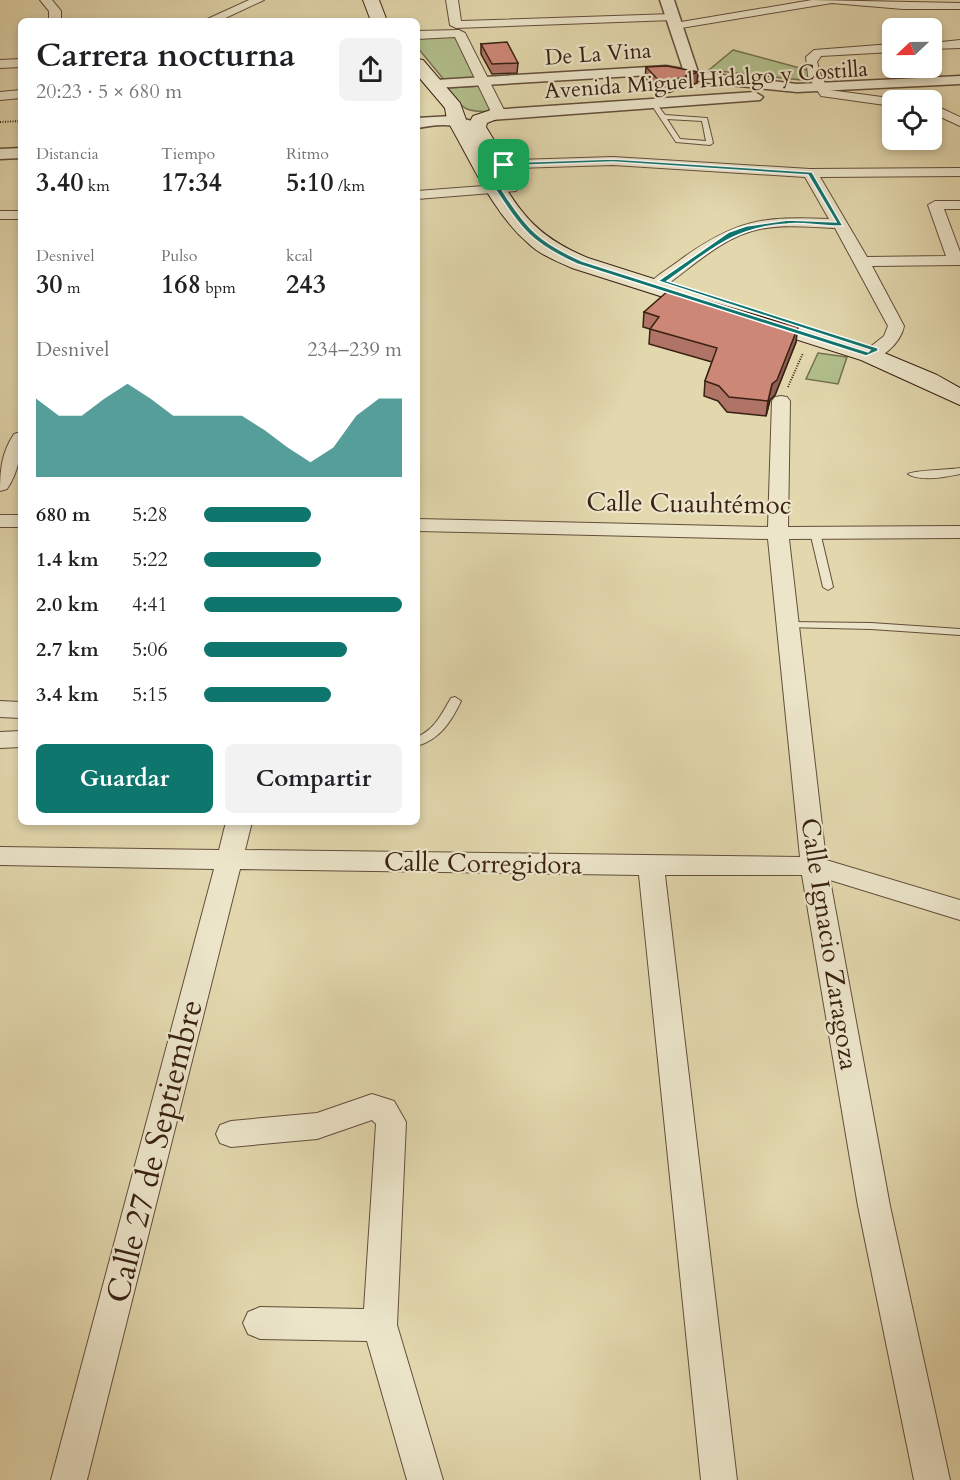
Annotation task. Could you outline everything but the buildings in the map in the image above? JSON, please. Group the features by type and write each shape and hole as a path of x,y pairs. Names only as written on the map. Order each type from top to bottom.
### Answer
{"main road":[{"path":"371,0 374,18"},
{"path":"420,67 436,84 504,188 548,237 590,258 658,284 811,335 872,352"},
{"path":"455,114 495,115"},
{"path":"491,165 484,138 477,124 495,115"},
{"path":"658,284 908,363 958,391"}],"street":[{"path":"46,0 55,11 55,18"},
{"path":"216,18 258,0"},
{"path":"452,0 458,29 495,115"},
{"path":"667,0 692,75"},
{"path":"420,35 458,29 674,21 832,0 903,6 960,6"},
{"path":"942,45 960,44"},
{"path":"882,49 818,53 812,57 811,62 813,76 823,90 882,100"},
{"path":"0,64 18,63"},
{"name":"De La Vina","path":"436,84 666,70 753,91 797,88"},
{"name":"Avenida Miguel Hidalgo y Costilla","path":"797,88 823,90 960,80"},
{"name":"Avenida Miguel Hidalgo y Costilla","path":"495,115 658,110 753,91 960,86"},
{"path":"0,96 18,94"},
{"path":"942,113 960,122"},
{"path":"420,122 455,114 484,138"},
{"path":"0,154 18,153"},
{"path":"491,165 613,161 810,173 960,172"},
{"path":"810,173 896,326 895,334 890,341 872,352"},
{"path":"420,195 504,188"},
{"path":"862,262 958,260 935,205 960,205"},
{"path":"0,215 18,214"},
{"path":"658,284 731,233 748,227 788,222 840,224"},
{"name":"Calle Ignacio Zaragoza","path":"781,401 778,532 814,866 874,1206 932,1480"},
{"path":"0,485 18,445"},
{"path":"0,521 18,521"},
{"name":"Calle Cuauhtémoc","path":"420,525 778,532 960,532"},
{"path":"0,709 18,710"},
{"path":"0,740 18,739"},
{"name":"Calle 27 de Septiembre","path":"69,1480 238,825"},
{"name":"Calle Corregidora","path":"0,856 651,866 814,866 960,910"},
{"path":"651,866 720,1480"},
{"path":"231,1134 317,1126 372,1107 383,1110 391,1122 380,1325 425,1480"},
{"path":"260,1323 380,1325"},
{"path":"710,1480 725,1480"}],"lane":[{"path":"658,110 705,119 710,143 678,141 658,110"},
{"path":"913,474 944,474 960,471"},
{"path":"815,532 828,587"},
{"path":"789,625 871,626 960,632"},
{"path":"420,741 429,738 444,725 455,701"}],"path":[{"path":"0,122 18,121"},
{"path":"781,401 811,335"}],"green space":[{"path":"454,34 478,79 445,81 420,51 420,35"},
{"path":"733,50 811,71 810,81 709,70"},
{"path":"480,86 494,111 477,111 466,108 447,88"},
{"path":"818,353 847,357 838,384 806,379"}],"route":[{"path":"613,161 810,173 840,224 788,222 748,227 731,233 662,281 876,350 869,354 580,263 557,253 536,239 519,221 498,189 511,188 498,165 504,165 613,161"}]}
